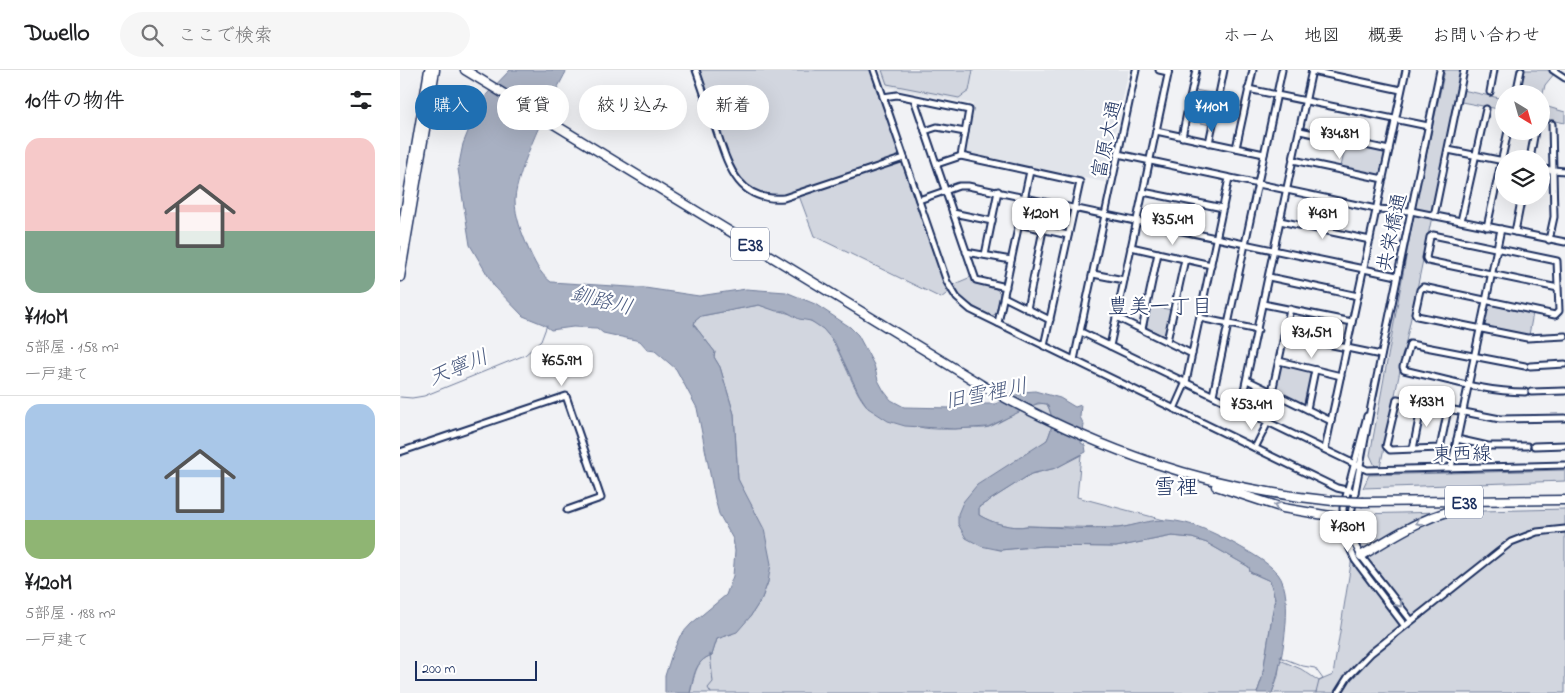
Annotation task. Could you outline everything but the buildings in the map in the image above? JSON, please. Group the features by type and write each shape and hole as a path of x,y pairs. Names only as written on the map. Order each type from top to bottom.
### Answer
{"highway":[{"path":"400,242 429,70"},
{"path":"400,277 405,210 435,70"},
{"name":"E38","path":"465,70 497,89"},
{"name":"E38","path":"471,70 497,86"},
{"name":"E38","path":"568,130 940,358 1024,405 1095,441 1167,469 1251,489 1334,499 1363,501 1518,501 1565,498"},
{"name":"E38","path":"1095,441 1196,474 1282,492 1334,499"},
{"path":"1167,469 1283,508 1346,518"},
{"name":"E38","path":"1363,501 1565,498"},
{"path":"1358,558 1411,525 1443,512 1518,501"}],"street":[{"path":"696,70 731,171 742,186 758,196 772,199 784,198 904,158"},
{"path":"874,70 951,290 971,310 1347,492 1355,492"},
{"name":"富原大通","path":"1074,360 1136,70"},
{"path":"1110,346 1169,71 1159,70"},
{"path":"1182,137 1196,70"},
{"path":"1209,143 1224,70"},
{"path":"1236,148 1253,70"},
{"path":"1213,396 1282,70"},
{"path":"1325,449 1406,70"},
{"name":"共栄橋通","path":"1358,465 1440,70"},
{"path":"1434,216 1464,70"},
{"path":"1490,92 1494,70"},
{"path":"1518,85 1521,70"},
{"path":"1553,70 1565,78"},
{"path":"1240,409 1312,71 1401,90"},
{"path":"1248,89 1428,126"},
{"path":"883,97 897,95 969,110 961,156"},
{"path":"914,99 976,280 1006,287"},
{"path":"1461,221 1486,109"},
{"path":"1549,240 1554,217 1552,124"},
{"path":"925,131 937,127 965,132"},
{"path":"1156,131 1264,154"},
{"path":"1300,131 1389,150"},
{"path":"1448,150 1495,159"},
{"path":"1118,154 1376,209 1411,211 1565,242"},
{"path":"937,164 961,156 1080,182 1044,346"},
{"path":"1293,160 1383,179"},
{"path":"998,323 1030,171"},
{"path":"1550,171 1565,171"},
{"path":"1174,409 1186,382 1229,178"},
{"path":"919,200 959,186 998,192 1397,276"},
{"path":"985,255 998,192"},
{"path":"1143,192 1223,208"},
{"path":"1487,227 1495,194"},
{"path":"1514,232 1520,205"},
{"path":"953,213 992,221"},
{"path":"1280,221 1370,240"},
{"path":"1019,224 1068,235"},
{"path":"1451,468 1501,229"},
{"path":"1027,309 1043,230"},
{"path":"1558,288 1428,261 1426,258 1430,236 1433,235 1557,261 1559,311 1555,315 1423,287 1420,290 1415,312 1417,316 1527,338 1565,336"},
{"path":"1131,248 1211,265"},
{"path":"966,252 1011,260"},
{"path":"1142,329 1158,253"},
{"path":"1167,341 1185,259"},
{"path":"1093,274 1124,280"},
{"path":"1269,276 1358,296"},
{"path":"1004,297 1050,320"},
{"path":"1263,304 1352,322"},
{"path":"1272,392 1290,309"},
{"path":"1116,317 1192,354"},
{"path":"1200,318 1258,330"},
{"name":"東西線","path":"1081,332 1367,470 1565,465"},
{"path":"1284,335 1381,355"},
{"path":"1565,364 1527,366 1410,344 1403,367 1404,370 1507,392 1565,390"},
{"path":"1279,361 1341,376"},
{"path":"1307,409 1315,370"},
{"path":"1247,380 1331,421"},
{"path":"400,452 566,396 601,498 567,510"},
{"path":"1448,409 1440,448 1390,450 1386,446 1397,399 1500,419 1565,418"},
{"path":"1413,448 1422,404"},
{"path":"1255,448 1268,422"},
{"path":"1457,439 1488,446 1527,446"},
{"path":"1534,446 1565,445"},
{"path":"1358,465 1347,492 1344,535 1358,558 1363,572 1404,625"},
{"path":"1346,518 1355,492 1358,465"},
{"path":"1338,693 1361,662 1404,625 1511,542 1537,532 1565,528"},
{"path":"1358,558 1370,567 1411,620"},
{"path":"1363,572 1370,567"},
{"path":"1378,591 1384,586"}],"shaded area":[{"path":"696,70 874,70 951,290 941,298 814,236 798,193 784,198 758,196 735,177 718,130 769,130 769,85 701,85"},
{"path":"880,70 1129,70 1104,182 965,153 973,104 886,87"},
{"path":"882,70 973,70 969,91 959,98 887,84"},
{"path":"1445,70 1462,70 1458,89 1495,97 1495,108 1456,101 1380,467 1375,466 1370,455 1417,197"},
{"path":"1524,70 1547,70 1554,74 1545,85 1521,85"},
{"path":"1194,90 1217,94 1210,125 1188,120"},
{"path":"1550,108 1565,112 1565,123 1550,120"},
{"path":"1346,143 1386,151 1381,175 1341,167"},
{"path":"971,277 974,283 996,289 1000,293 997,313 992,316 975,307 960,296 952,285"},
{"path":"1489,304 1533,313 1529,335 1484,326"},
{"path":"759,305 800,317 822,328 836,347 853,384 865,404 871,409 918,427 929,429 984,428 1033,405 1047,404 1052,422 1047,440 963,502 1000,550 1043,546 1116,547 1172,536 1192,538 1207,543 1249,567 1250,572 1270,581 1275,598 1262,678 1257,693 690,693 698,665 712,655 717,639 732,634 750,617 762,598 768,582 753,508 738,479 734,414 720,367 714,357 715,352 694,325 695,321 701,316"},
{"path":"1149,305 1171,310 1164,337 1145,326"},
{"path":"1281,365 1311,372 1305,405 1275,390"},
{"path":"1081,455 1077,497 1164,520 1118,528 1015,527 990,521 979,515 979,507 1031,474 1056,468"},
{"path":"1565,470 1565,481 1363,488 1369,475"},
{"path":"1565,509 1565,693 1272,693 1278,676 1280,660 1301,669 1319,681 1333,675 1359,514"}],"water":[{"name":"釧路川","path":"510,70 567,70 560,85 497,85 497,130 538,130 521,171 515,206 521,231 528,248 540,271 551,282 645,288 699,296 746,289 786,292 815,304 850,327 858,335 874,365 878,380 884,391 891,400 904,407 951,408 972,404 995,404 1023,392 1035,391 1060,398 1075,407 1081,405 1080,417 1084,425 1081,443 1085,445 1086,452 1056,468 1031,474 979,507 979,515 996,523 1015,527 1107,529 1155,521 1176,521 1194,525 1252,554 1269,565 1278,574 1283,584 1286,598 1283,650 1272,693 1257,693 1262,678 1275,598 1270,581 1250,572 1249,567 1207,543 1192,538 1172,536 1116,547 1043,546 1000,550 981,546 966,538 958,524 958,514 963,502 977,485 1047,440 1052,422 1047,404 1038,403 988,427 954,429 905,426 888,421 868,408 859,394 835,343 823,329 811,321 799,319 785,311 776,311 759,305 701,316 695,321 694,325 715,352 714,357 720,367 734,414 738,479 764,529 771,564 768,582 762,598 750,617 737,632 717,639 712,655 698,665 690,693 665,693 665,676 680,636 691,624 726,595 733,576 735,551 733,539 719,514 697,408 676,369 655,351 648,350 640,341 603,333 597,328 573,327 551,330 543,324 523,316 494,286 470,245 458,169 463,144 469,130 487,130 487,94"}],"waterway":[{"name":"天寧川","path":"400,397 424,396 525,355 541,341 547,325"},
{"path":"710,654 713,682 708,688 711,693"},
{"path":"1280,657 1303,666 1315,668 1323,679 1319,681 1316,693"}],"district":[{"name":"豊美一丁目","path":"1160,306"},
{"name":"雪裡","path":"1176,486"}],"water label":[{"name":"旧雪裡川","path":"986,393"}]}
